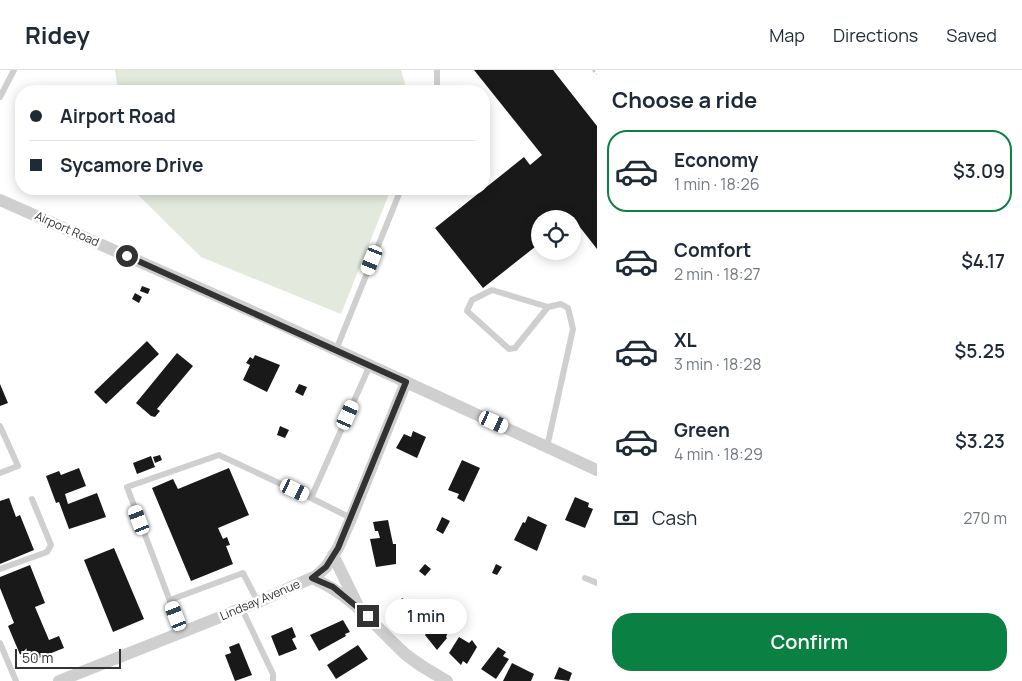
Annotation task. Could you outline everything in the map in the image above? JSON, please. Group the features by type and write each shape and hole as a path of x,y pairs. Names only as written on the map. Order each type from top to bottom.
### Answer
{"street":[{"name":"Airport Road","path":"0,200 370,365 597,470"},
{"name":"Lindsay Avenue","path":"59,681 242,609 312,578 326,567 351,518 406,382"},
{"path":"333,555 357,604"},
{"path":"312,578 333,587 357,604 402,651 423,667 447,681"}],"lane":[{"path":"0,97 14,70"},
{"path":"437,70 437,85"},
{"path":"336,350 398,195"},
{"path":"546,446 573,329 568,308 561,304 548,307 492,290 472,300 466,311 504,346 515,348 548,307"},
{"path":"311,498 370,365"},
{"path":"0,426 18,466 0,473"},
{"path":"182,633 127,487 218,455 351,518"},
{"path":"0,569 46,552 51,544 32,499"},
{"path":"170,600 243,572 258,602"},
{"path":"584,578 597,583"},
{"path":"242,609 273,674 273,681"},
{"path":"0,644 16,681"}],"path":[{"path":"594,70 597,74"}],"shaded area":[{"path":"115,70 401,70 405,85 117,85"},
{"path":"138,195 389,195 341,314 201,257"}],"building":[{"path":"474,70 553,70 597,126 597,249 581,229 581,210 531,210 531,250 483,288 435,228 476,195 490,195 490,184 524,157 530,165 542,155 490,90 490,85 486,85"},
{"path":"142,286 150,289 148,294 140,291"},
{"path":"135,293 142,297 139,303 132,299"},
{"path":"147,341 159,354 106,404 94,392"},
{"path":"177,353 193,366 157,409 160,411 155,417 151,416 136,403"},
{"path":"255,355 280,365 267,392 243,380 250,365 246,363 250,357 253,359"},
{"path":"0,384 8,403 0,406"},
{"path":"299,384 307,387 303,396 295,392"},
{"path":"280,426 289,430 285,438 277,435"},
{"path":"413,431 426,437 417,458 396,448 404,434 411,437"},
{"path":"160,455 162,460 155,463 153,457"},
{"path":"151,456 155,467 137,474 133,463"},
{"path":"462,460 480,468 464,502 457,498 459,494 448,490"},
{"path":"79,468 86,486 65,494 68,504 97,493 106,517 69,529 59,502 56,503 46,476 59,471 61,475"},
{"path":"229,468 249,515 218,528 223,539 227,537 230,545 226,546 233,564 191,581 152,488 173,479 178,489"},
{"path":"575,497 589,503 588,507 593,509 585,528 565,520"},
{"path":"9,498 16,517 20,515 34,550 0,564 0,501"},
{"path":"528,516 547,525 537,551 514,540"},
{"path":"442,517 450,521 443,534 436,530"},
{"path":"388,520 393,544 396,544 396,564 376,567 370,539 380,538 378,531 375,531 373,522"},
{"path":"114,548 144,619 113,632 84,560"},
{"path":"425,564 431,569 425,576 419,571"},
{"path":"496,564 502,567 497,575 492,573"},
{"path":"30,565 45,603 35,607 49,640 59,636 64,648 24,664 8,626 14,623 0,588 0,577"},
{"path":"402,598 422,612 413,626 409,624 407,628 400,624 402,620 393,614"},
{"path":"432,617 444,628 447,625 450,627 447,638 437,650 425,635 428,631 423,628"},
{"path":"343,620 350,632 319,651 310,635"},
{"path":"292,627 296,637 292,639 297,649 279,656 271,636"},
{"path":"459,637 469,643 472,640 477,647 467,664 463,661 461,665 449,653"},
{"path":"239,643 252,675 235,681 225,655 231,653 229,647"},
{"path":"358,645 368,659 336,679 327,665"},
{"path":"498,647 506,652 503,656 509,659 496,679 481,669"},
{"path":"512,663 534,674 531,681 503,681"},
{"path":"559,667 572,673 569,681 554,679"}],"route":[{"path":"127,256 406,382 338,548 326,567 312,578 333,587 357,604 368,616"}]}
